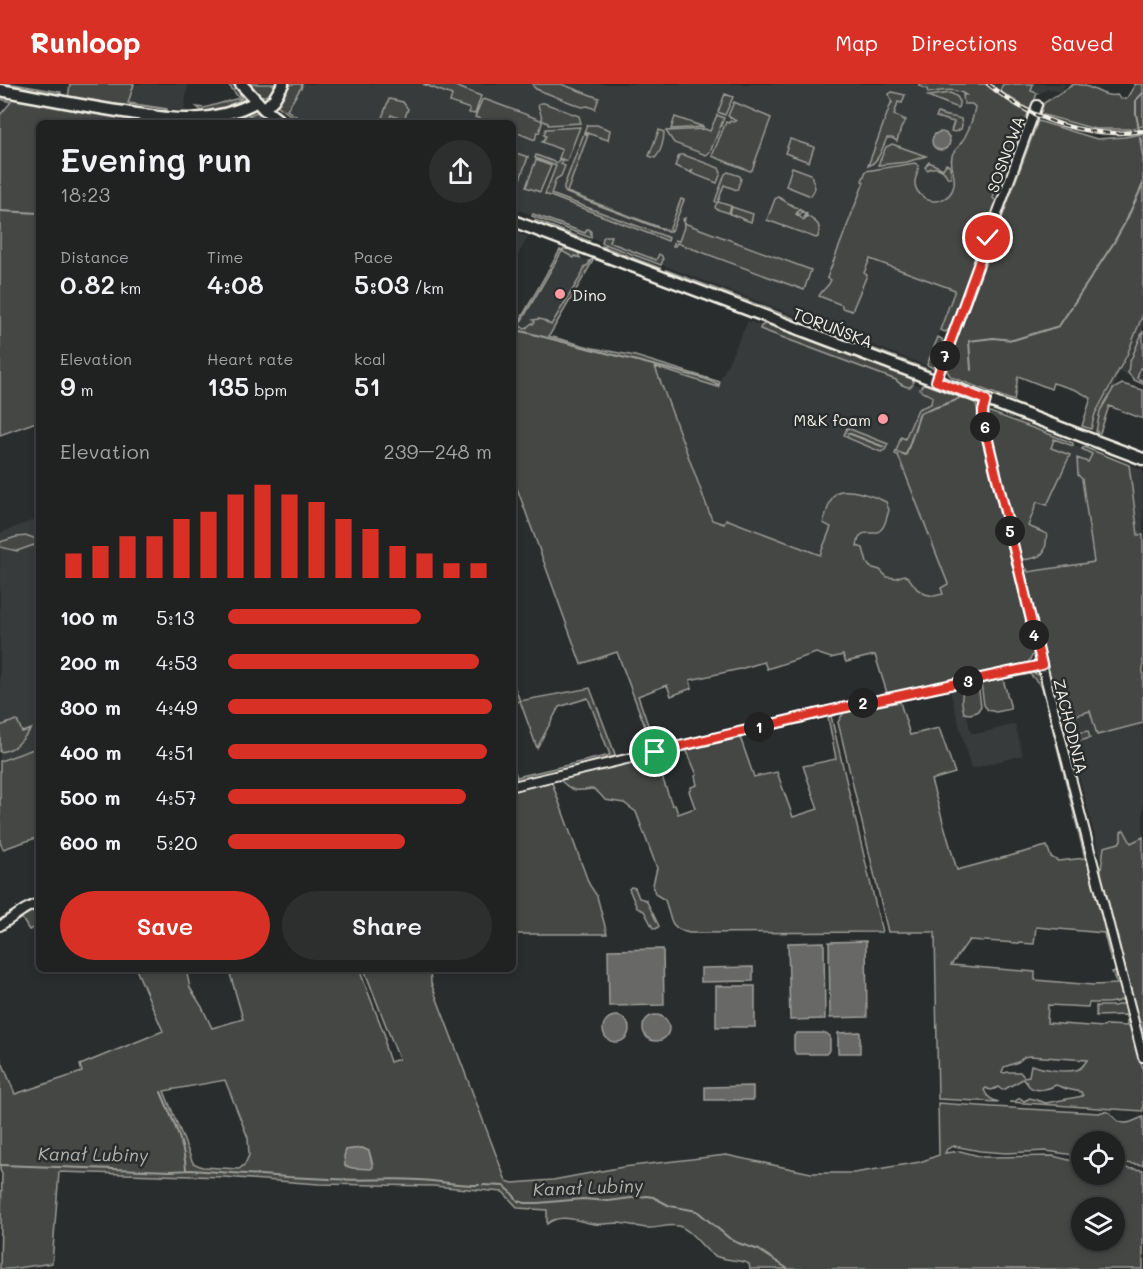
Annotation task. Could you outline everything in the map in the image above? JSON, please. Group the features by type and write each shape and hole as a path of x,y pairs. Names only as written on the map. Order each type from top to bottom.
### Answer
{"street":[{"path":"241,84 278,120"},
{"path":"0,90 169,118 217,119 242,108 261,105 274,99 283,84"},
{"name":"SOSNOWA","path":"936,381 1037,105"},
{"name":"TORUŃSKA","path":"516,222 1143,459"},
{"name":"ZACHODNIA","path":"986,400 983,420 1042,665 1143,1057"},
{"path":"516,785 832,710 1042,665"},
{"path":"0,926 36,904"}],"shaded area":[{"path":"0,84 61,92 60,99 0,87"},
{"path":"70,84 134,84 128,103 167,109 167,113 164,109 130,104 128,107 68,98"},
{"path":"134,84 188,84 184,111 127,103"},
{"path":"228,84 236,84 242,91 243,99 237,105 206,114 197,107 204,108 239,98"},
{"path":"247,84 280,84 264,96 256,93"},
{"path":"286,84 302,84 287,110 302,120 296,120 276,104"},
{"path":"291,84 1065,84 1061,92 1048,89 1026,101 930,280 955,290 927,366 516,209 516,120 299,120 279,106"},
{"path":"423,84 450,84 481,96 475,114 469,113 470,109 450,102 452,95"},
{"path":"533,84 561,84 599,98 595,109 588,106 582,107 536,89"},
{"path":"919,84 986,84 1030,114 1016,152 1010,152 993,198 997,203 950,329 945,332 940,330 955,290 870,259 864,273 867,275 852,311 819,296 831,280 827,278 864,182 862,181 866,171 915,163 918,168 915,187 926,199 941,200 952,190 954,185 953,153 967,132 975,107 972,104 964,104 963,95 966,95 957,91 928,93 927,89"},
{"path":"1003,84 1033,84 1031,91 1037,93 1031,111 1000,91"},
{"path":"1074,84 1086,86 1106,95 1117,95 1121,99 1127,98 1135,85 1133,84 1143,84 1143,126 1129,129 1095,129 1040,114 1044,103"},
{"path":"892,92 905,95 902,103 898,102 894,115 902,118 903,121 906,120 897,141 887,138 878,158 868,166 892,103 889,94"},
{"path":"950,93 958,98 958,108 928,96"},
{"path":"0,94 122,118 145,120 36,120 36,422 0,435 0,115 11,102 0,99"},
{"path":"725,94 733,97 725,115 718,112"},
{"path":"389,99 403,102 408,109 404,120 391,115 389,120 381,120"},
{"path":"482,100 541,120 539,133 537,132 535,140 516,132 516,120 483,120 475,117"},
{"path":"734,102 771,118 750,171 712,156 726,122 736,121 728,116"},
{"path":"540,103 579,116 581,123 548,125 543,121 538,105"},
{"path":"246,112 250,115 256,112 268,120 257,120 250,116 233,120 224,119"},
{"path":"938,113 961,119 961,129 951,131 954,122 936,117"},
{"path":"717,115 724,118 710,152 706,155 674,143 666,131 705,129 710,131"},
{"path":"675,117 704,127 671,129"},
{"path":"1038,121 1097,139 1143,134 1143,314 1127,355 1095,414 1091,429 1082,426 1091,398 1076,390 1053,383 1051,389 1018,376 1014,401 951,377 947,371"},
{"path":"587,125 597,125 610,130 608,140 584,132"},
{"path":"580,127 567,161 559,158 562,150 542,142 546,136 544,135 546,129"},
{"path":"659,130 664,132 663,139 655,158 649,156"},
{"path":"941,132 947,135 950,141 947,147 941,150 935,147 932,141 935,135"},
{"path":"584,133 588,135 567,192 669,231 566,193 564,186"},
{"path":"790,139 814,147 809,162 785,153"},
{"path":"892,144 926,156 907,162 878,165 886,147"},
{"path":"516,153 528,157 518,185 516,184"},
{"path":"536,155 557,163 559,159 565,166 561,176 556,179 551,194 667,237 668,241 545,194 556,166 535,158"},
{"path":"679,155 719,168 721,173 717,183 691,173 693,170 690,172 675,166"},
{"path":"536,160 551,166 540,192 526,187"},
{"path":"929,162 943,169 946,164 950,166 951,178 939,169 927,170 925,167"},
{"path":"792,167 811,174 815,188 811,196 786,186"},
{"path":"728,172 740,176 741,179 737,190 724,185 718,202 731,206 729,213 715,207 725,174"},
{"path":"778,197 807,214 804,218 805,214 801,212 800,215 798,211 796,214 804,220 807,216 816,222 819,226 818,237 767,220 775,199"},
{"path":"681,199 684,200 672,231 669,231"},
{"path":"732,207 753,214 751,222 730,214"},
{"path":"533,214 585,233 589,229 591,238 532,216"},
{"path":"685,218 684,223 811,270 804,290 677,243 673,246 675,240 679,241"},
{"path":"535,220 589,241 583,243 533,224"},
{"path":"516,233 528,237 516,259"},
{"path":"606,236 611,236 609,242 656,260 659,254 663,260 661,265 602,243"},
{"path":"603,246 660,268 656,270 607,252"},
{"path":"572,249 580,258 575,256 574,258 562,251 519,325 525,329 535,322 533,320 539,319 551,325 585,266 594,259 549,336 635,356 720,382 718,387 655,367 712,520 724,524 726,519 820,555 831,527 823,523 836,493 854,491 868,495 886,502 889,510 880,530 859,537 857,546 863,548 870,567 880,570 887,577 896,578 904,575 925,594 934,596 943,594 941,588 948,584 898,455 895,454 901,437 905,439 918,409 931,404 932,396 922,392 920,389 922,385 926,383 972,400 976,404 1034,649 1029,661 1023,666 902,692 887,693 875,655 846,662 843,655 831,658 816,653 767,669 764,662 690,680 692,688 671,696 667,685 638,696 655,745 652,745 617,652 581,664 516,485 516,327 560,250"},
{"path":"1143,249 1143,381 1119,372 1100,433 1082,426"},
{"path":"561,250 593,262 549,336 516,327"},
{"path":"666,270 796,319 791,321 668,275"},
{"name":"M&K foam","path":"748,321 954,399 959,611 712,520 655,366 717,386"},
{"path":"767,323 907,376 913,380 913,384 910,387 904,386 896,380 760,329"},
{"path":"1143,331 1143,369 1140,368 1137,378 1143,381 1143,384 1134,380 1128,373 1129,364"},
{"path":"938,337 942,339 943,350 933,368 927,365"},
{"path":"856,342 929,370 924,371 857,345"},
{"path":"1122,384 1143,390 1143,419 1109,406 1100,433 1096,432 1100,411 1113,389"},
{"path":"990,412 1073,443 1073,446 1054,439 1051,448 1070,455 1047,505 1037,502 1028,526 1047,534 1044,552 1034,558 1025,560 1020,558 987,421"},
{"path":"847,428 888,444 881,452 848,438 844,435"},
{"path":"1055,438 1093,451 1084,472 1104,620 1044,636 1018,535"},
{"path":"1084,447 1129,465 1138,535 1143,535 1143,723 1097,735 1090,711 1066,718 1072,734 1088,731 1090,738 1077,741 1070,740 1064,735 1024,572 1027,569 1028,572 1094,562 1082,479 1078,475 1077,458 1088,462 1092,454 1082,449"},
{"path":"1128,464 1143,470 1143,535 1138,535"},
{"path":"36,519 36,759 0,768 0,533"},
{"path":"16,537 34,538 36,549 34,545 17,551 0,547 0,542"},
{"path":"1024,673 1035,674 1041,677 1114,957 1111,961 1104,933 1036,927 1034,944 969,940 951,965 1035,972 1035,980 1093,985 1117,984 1112,972 1117,971 1124,999 1089,1003 1088,1007 1048,1005 1047,1023 1103,1027 1107,1025 1127,1026 1125,1015 1096,1016 1096,1006 1114,1006 1125,1003 1143,1069 1143,1111 1009,1102 1020,1098 1024,1101 1030,1098 1046,1103 1083,1096 1081,1092 1056,1085 1050,1088 1033,1089 1023,1079 1002,1090 998,1087 984,1090 986,1095 999,1102 938,1099 935,932 888,932 838,722 844,712 900,702 910,735 939,728 955,773 931,780 957,870 1047,846 1051,857 1058,861 1085,858 1042,687 1030,674 1003,679 1011,709 996,712 988,710 984,705 981,683","holes":["1029,1056 1087,1060 1081,1068 1071,1071 1031,1065 1029,1076 1024,1077 1020,1072 1002,1072 1004,1067"]},
{"path":"978,684 981,706 977,712 964,713 963,692 967,687"},
{"path":"971,686 963,698 971,733 981,733 1015,724 1023,755 971,769 950,691"},
{"path":"590,688 615,758 518,781 516,777 516,774 517,777 610,755 588,698 559,707 537,748 520,701"},
{"path":"516,691 520,701 516,702"},
{"path":"1143,697 1143,852 1102,864 1064,718"},
{"path":"831,716 882,932 689,933 682,931 671,921 665,900 655,894 653,885 657,868 636,812 624,803 605,800 594,789 573,789 559,779 655,757 672,805 675,805 678,814 695,808 689,791 691,787 697,785 695,776 697,775 686,749 740,737 754,777 777,772 793,817 818,809 803,766 836,759 828,717"},
{"path":"16,720 22,732 31,729 14,747 0,752 0,726"},
{"path":"36,748 36,838 3,849 0,842 0,761"},
{"path":"551,780 589,884 597,896 607,934 516,934 516,788"},
{"path":"1124,830 1131,843 1143,837 1143,1045 1100,877 1104,847 1119,843 1121,832"},
{"path":"635,888 639,898 646,900 659,926 656,929 653,928 644,911 637,908 629,889"},
{"path":"36,910 36,927 29,930 21,917"},
{"path":"866,941 867,1017 830,1018 829,942"},
{"path":"824,942 825,1019 790,1020 788,943"},
{"path":"663,949 664,1005 609,1006 608,950"},
{"path":"753,967 753,981 701,982 701,968"},
{"path":"137,972 187,972 190,988 212,1028 243,1019 230,972 360,972 385,1036 385,1047 390,1062 399,1059 365,972 430,972 431,983 506,1181 513,1183 553,1180 623,1167 726,1155 811,1173 854,1173 920,1162 939,1155 938,1103 1108,1112 1124,1123 1143,1117 1143,1165 1125,1163 1125,1131 1071,1131 1071,1155 1046,1151 1006,1153 954,1146 947,1149 945,1153 960,1151 983,1157 1053,1156 1071,1160 1071,1185 1125,1185 1125,1168 1143,1170 1143,1269 750,1269 749,1264 713,1255 687,1231 678,1226 646,1228 618,1223 595,1224 564,1218 552,1220 547,1224 547,1210 518,1208 503,1192 433,1186 319,1184 224,1177 59,1172 52,1263 0,1269 2,1174 0,1170 0,1057 15,1094 82,1072 80,1065 163,1031","holes":["225,1080 248,1138 249,1155 245,1164 239,1169 202,1167 193,1163 164,1091","362,1148 369,1151 373,1165 353,1168 345,1166 346,1150"]},
{"path":"716,986 755,986 755,1027 716,1027"},
{"path":"656,1015 665,1019 669,1028 665,1037 656,1041 647,1037 643,1028 647,1019"},
{"path":"616,1016 625,1020 629,1029 625,1038 616,1042 607,1038 603,1029 607,1020"},
{"path":"860,1032 860,1053 838,1053 838,1033"},
{"path":"797,1033 826,1033 830,1036 830,1050 826,1054 796,1054 794,1036"},
{"path":"753,1086 753,1100 705,1100 705,1087"},
{"path":"362,1148 369,1151 373,1167 371,1169 345,1166 346,1150"}],"waterway":[{"path":"229,105 239,101 241,97 233,84"},
{"path":"1139,129 1136,100 1143,93"},
{"path":"1140,138 1143,157"},
{"path":"971,370 969,341 993,338 1013,340 1059,326 1113,244 1143,184"},
{"path":"0,211 36,213"},
{"path":"516,330 706,379 719,385"},
{"path":"897,452 906,455 920,413 961,397"},
{"path":"848,433 884,447"},
{"path":"161,1092 180,1139 186,1169"},
{"name":"Kanał Lubiny","path":"0,1165 191,1170 330,1179"},
{"name":"Kanał Lubiny","path":"333,1179 407,1179 479,1185"},
{"name":"Kanał Lubiny","path":"483,1185 504,1186 518,1201 525,1203 583,1199 608,1201 653,1197 670,1206 697,1211 729,1238 759,1250 788,1269"}],"railway":[{"path":"988,84 1023,108 1061,124 1101,132 1143,131"}],"place":[{"name":"Dino","path":"560,294"},
{"name":"M&K foam","path":"883,419"}],"route":[{"path":"655,752 832,710 1042,665 983,420 986,400 936,381 988,238"}]}
